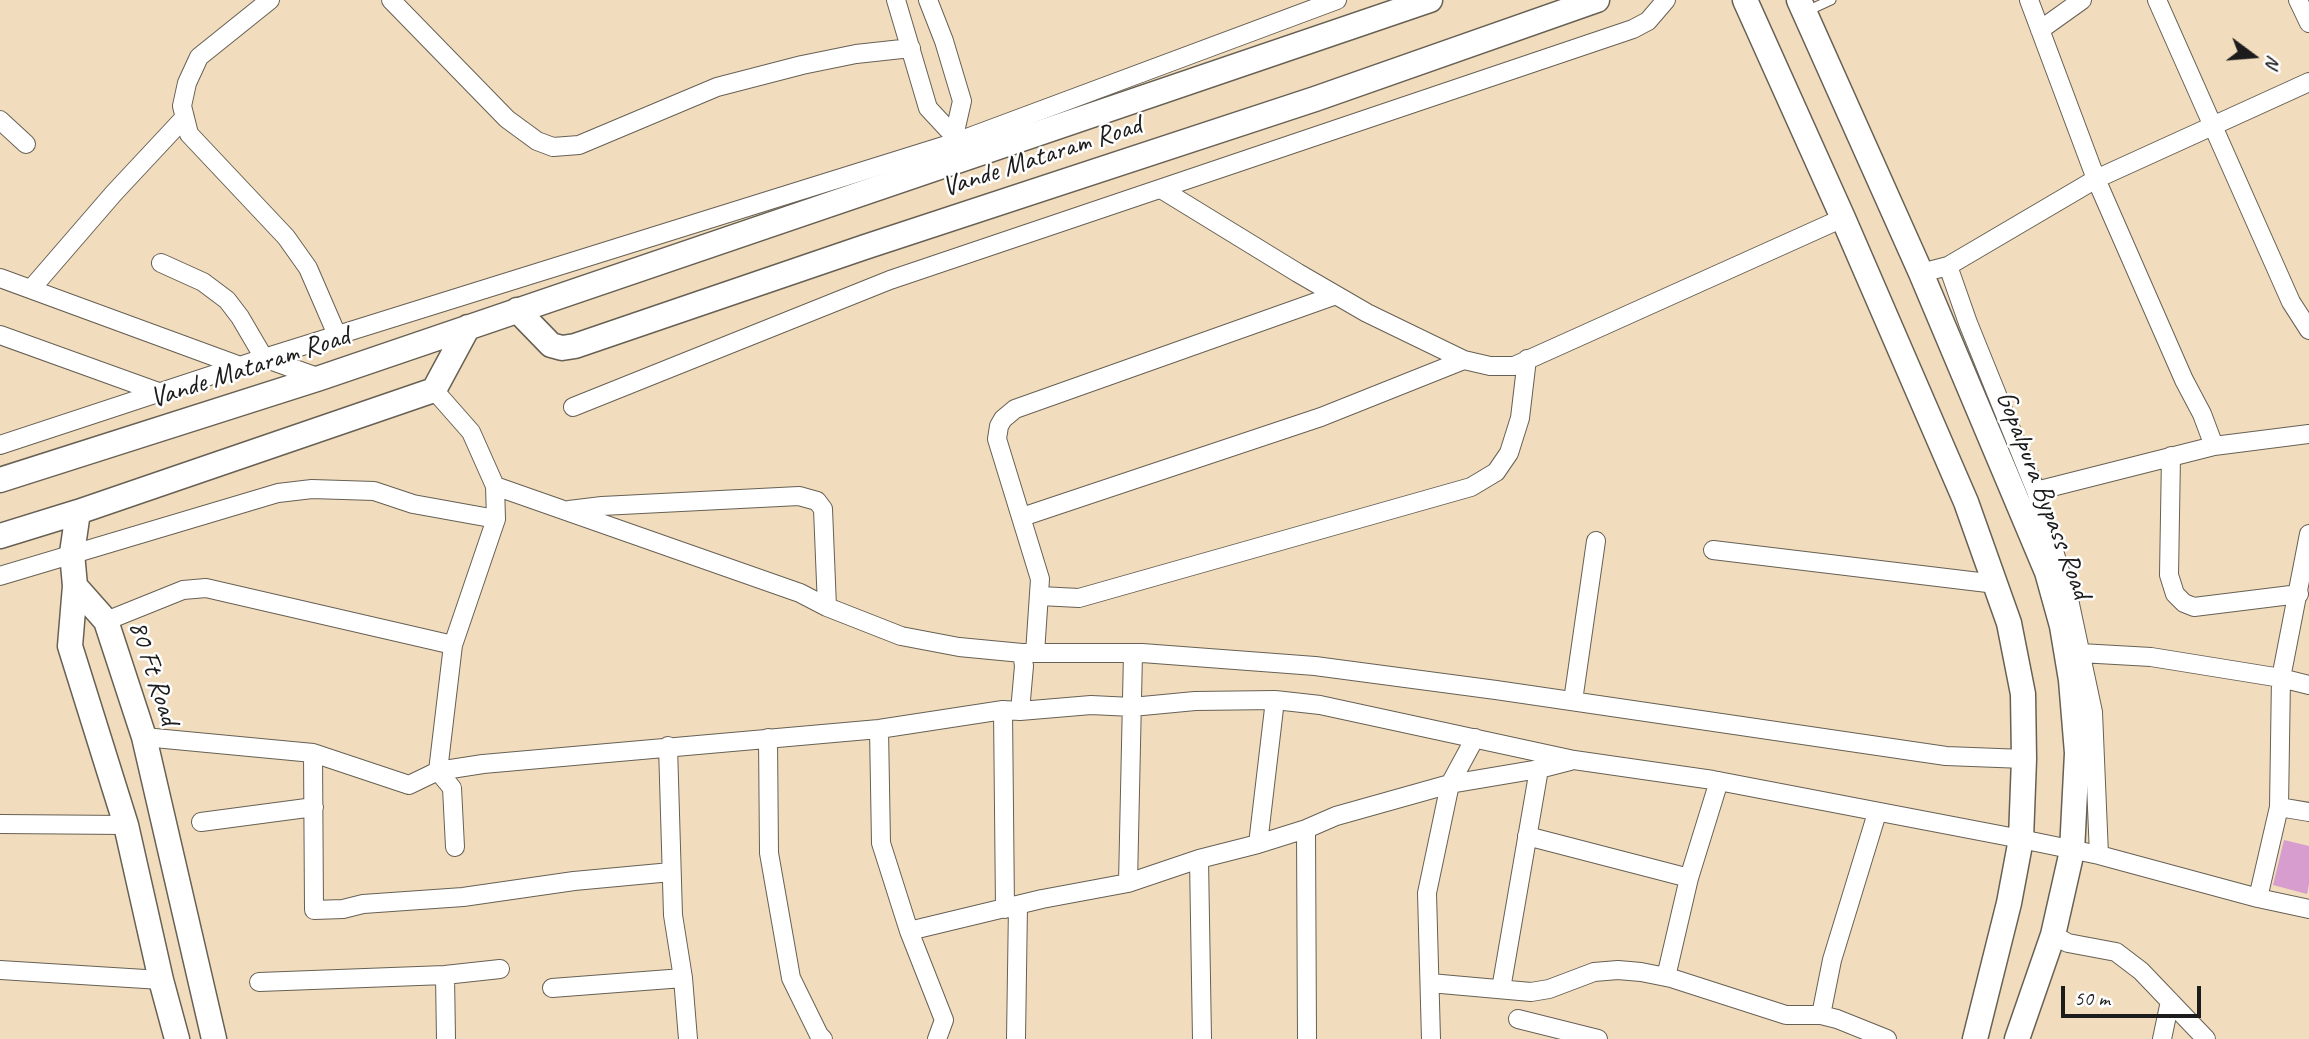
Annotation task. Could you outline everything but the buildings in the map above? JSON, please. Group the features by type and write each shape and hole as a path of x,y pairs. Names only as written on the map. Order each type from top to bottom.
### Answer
{"main road":[{"name":"Vande Mataram Road","path":"0,480 320,378 517,310 957,146 1430,0"},
{"name":"Vande Mataram Road","path":"517,310 551,345 562,348 576,345 1315,99 1597,0"},
{"path":"1745,0 1966,502 2009,623 2023,694 2021,839 2009,903 1975,1039"},
{"name":"Gopalpura Bypass Road","path":"1801,6 1921,273 2047,572 2062,626 2071,680 2077,753 2072,851 2053,936 2018,1039"},
{"path":"0,536 78,512 434,390 468,327"},
{"path":"78,512 72,553 75,586 69,646 126,825 177,1039"},
{"name":"80 Ft Road","path":"75,586 106,621 144,737 214,1039"}],"street":[{"path":"270,0 199,57 187,83 182,106 189,134 286,237 309,268 337,335"},
{"path":"391,0 507,120 537,141 553,147 579,145 717,87 856,54 911,48"},
{"path":"896,0 928,108 957,146"},
{"path":"928,0 962,101 957,146"},
{"path":"0,445 337,335 957,146 1337,0"},
{"path":"573,407 890,280 1633,29 1648,21 1666,0"},
{"path":"2029,0 2096,178 2214,446"},
{"path":"2040,30 2082,0"},
{"path":"2157,0 2291,302 2309,330"},
{"path":"2298,0 2309,23"},
{"path":"1921,273 1948,266 2096,178 2309,82"},
{"path":"31,289 114,193 185,117"},
{"path":"0,120 26,144"},
{"path":"1161,189 1367,313 1464,360 1490,366 1514,366 1843,218"},
{"path":"161,263 203,282 226,300 240,317 264,358 320,378"},
{"path":"1948,266 1968,323 2036,491 2070,604 2093,712 2099,855"},
{"path":"0,278 240,366"},
{"path":"1016,1039 1012,907 1012,711 1028,653 1040,596 1040,579 997,439 999,426 1015,409 1336,295"},
{"path":"0,335 161,393"},
{"path":"1040,596 1079,598 1471,487 1496,472 1509,453 1520,418 1527,359"},
{"path":"1021,517 1321,417 1464,360"},
{"path":"434,390 471,432 495,486 496,519 453,645 438,771 452,788 455,847"},
{"path":"2036,491 2214,446 2309,434"},
{"path":"2171,456 2169,575 2175,594 2184,603 2194,607 2299,594"},
{"path":"495,486 800,593 827,607 901,636 959,647 1028,653 1133,653 1315,666 1946,755 2024,759"},
{"path":"0,576 278,493 312,489 373,491 412,504 496,519"},
{"path":"565,511 602,506 799,496 817,501 824,509 827,607"},
{"path":"2259,898 2278,807 2281,678 2309,534"},
{"path":"1573,701 1595,541"},
{"path":"1713,550 1996,584"},
{"path":"106,621 183,590 206,588 453,645"},
{"path":"1128,883 1133,653"},
{"path":"2080,653 2151,657 2309,685"},
{"path":"144,737 313,753 409,785 438,771 483,764 879,729 1012,711 1091,705 1132,706 1275,699 1320,705 1574,760 1719,781 2021,839 2099,855 2309,909"},
{"path":"1258,844 1275,699"},
{"path":"879,729 881,843 909,931 944,1020 937,1039"},
{"path":"768,738 769,853 791,978 823,1039"},
{"path":"1431,1039 1427,893 1450,784 1475,738"},
{"path":"668,746 673,915 683,978 688,1039"},
{"path":"313,753 314,910 463,897 574,881 671,872"},
{"path":"909,931 1128,883 1199,859 1306,829 1336,816 1450,784 1539,769 1574,760"},
{"path":"1501,989 1539,769"},
{"path":"1666,977 1689,878 1719,781"},
{"path":"201,822 314,807"},
{"path":"2278,807 2309,812"},
{"path":"1821,1015 1832,960 1877,813"},
{"path":"0,824 126,825"},
{"path":"1306,829 1307,1039"},
{"path":"1527,836 1689,878"},
{"path":"1199,859 1202,1039"},
{"path":"2053,936 2068,943 2116,952 2141,971 2206,1039"},
{"path":"259,982 445,975 500,969"},
{"path":"0,970 161,980"},
{"path":"1430,983 1531,992 1549,989 1594,972 1641,972 1666,977 1786,1015 1821,1015 1887,1039"},
{"path":"445,975 446,1039"},
{"path":"552,988 683,978"},
{"path":"2162,1039 2170,1002"},
{"path":"1518,1019 1598,1039"}],"lane":[{"path":"1801,6 1831,0"}]}
